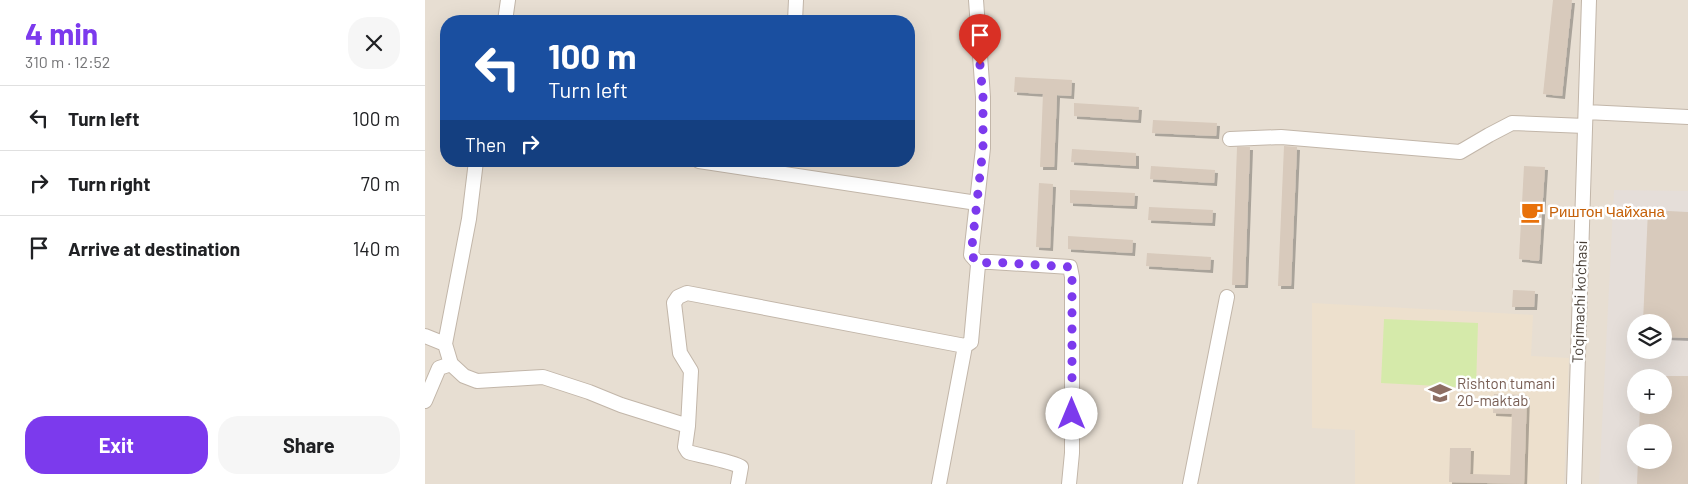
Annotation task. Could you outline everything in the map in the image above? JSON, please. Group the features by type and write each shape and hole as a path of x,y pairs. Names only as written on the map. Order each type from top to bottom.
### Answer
{"street":[{"path":"506,15 507,0"},
{"path":"795,15 796,0"},
{"path":"738,484 741,467 735,463 688,452 685,447 691,372 680,353 674,303 678,297 687,294 965,346 971,342 979,264 971,255 983,148 983,97 976,0"},
{"name":"To'qimachi ko'chasi","path":"1574,484 1589,0"},
{"path":"1586,112 1688,117"},
{"path":"1230,139 1281,137 1459,152 1489,134 1513,123 1585,126"},
{"path":"475,167 469,219 445,344 451,364 464,376 477,381 543,377 621,405 688,426"},
{"path":"739,167 977,203"},
{"path":"979,264 991,262 1070,267 1072,277 1072,453 1069,484"},
{"path":"1190,484 1227,297"},
{"path":"425,336 445,344"},
{"path":"939,484 965,346"},
{"path":"425,402 439,368 451,364"}],"shaded area":[{"path":"425,0 1688,0 1688,484 425,484"},
{"path":"1614,190 1688,191 1688,484 1599,484"},
{"name":"Rishton tumani 20-maktab","path":"1312,303 1533,315 1531,356 1569,358 1564,484 1355,484 1355,430 1312,428"}],"green space":[{"path":"1384,319 1478,323 1476,388 1381,383"}],"building":[{"path":"1553,0 1572,0 1562,96 1543,94"},
{"path":"1015,77 1072,80 1071,96 1057,95 1054,167 1040,167 1043,94 1014,92"},
{"path":"1074,103 1139,107 1138,120 1074,116"},
{"path":"1153,120 1217,123 1216,136 1152,133"},
{"path":"1284,146 1297,147 1291,286 1278,286"},
{"path":"1237,147 1250,147 1245,285 1232,285"},
{"path":"1072,149 1136,153 1136,166 1071,162"},
{"path":"1151,166 1215,170 1214,183 1150,179"},
{"path":"1524,166 1545,167 1539,261 1519,259"},
{"path":"1039,183 1053,184 1050,248 1036,247"},
{"path":"1070,190 1135,193 1134,206 1070,203"},
{"path":"1149,207 1213,210 1212,223 1148,220"},
{"path":"1648,210 1688,212 1688,338 1672,337 1672,314 1643,314"},
{"path":"1068,236 1133,240 1132,253 1068,249"},
{"path":"1147,253 1211,257 1210,270 1146,266"},
{"path":"1513,290 1535,291 1534,307 1512,307"},
{"path":"1672,376 1688,376 1688,484 1637,484 1638,469 1672,469 1672,424 1639,424 1640,414 1672,414"},
{"path":"1494,394 1527,395 1524,484 1449,482 1450,448 1471,448 1470,474 1510,475 1512,414 1493,413"}],"place":[{"name":"Риштон Чайхана","path":"1532,212"},
{"name":"Rishton tumani 20-maktab","path":"1440,393"}],"route":[{"path":"980,65 983,97 983,148 971,255 979,264 991,262 1070,267 1072,277 1072,414"}]}
